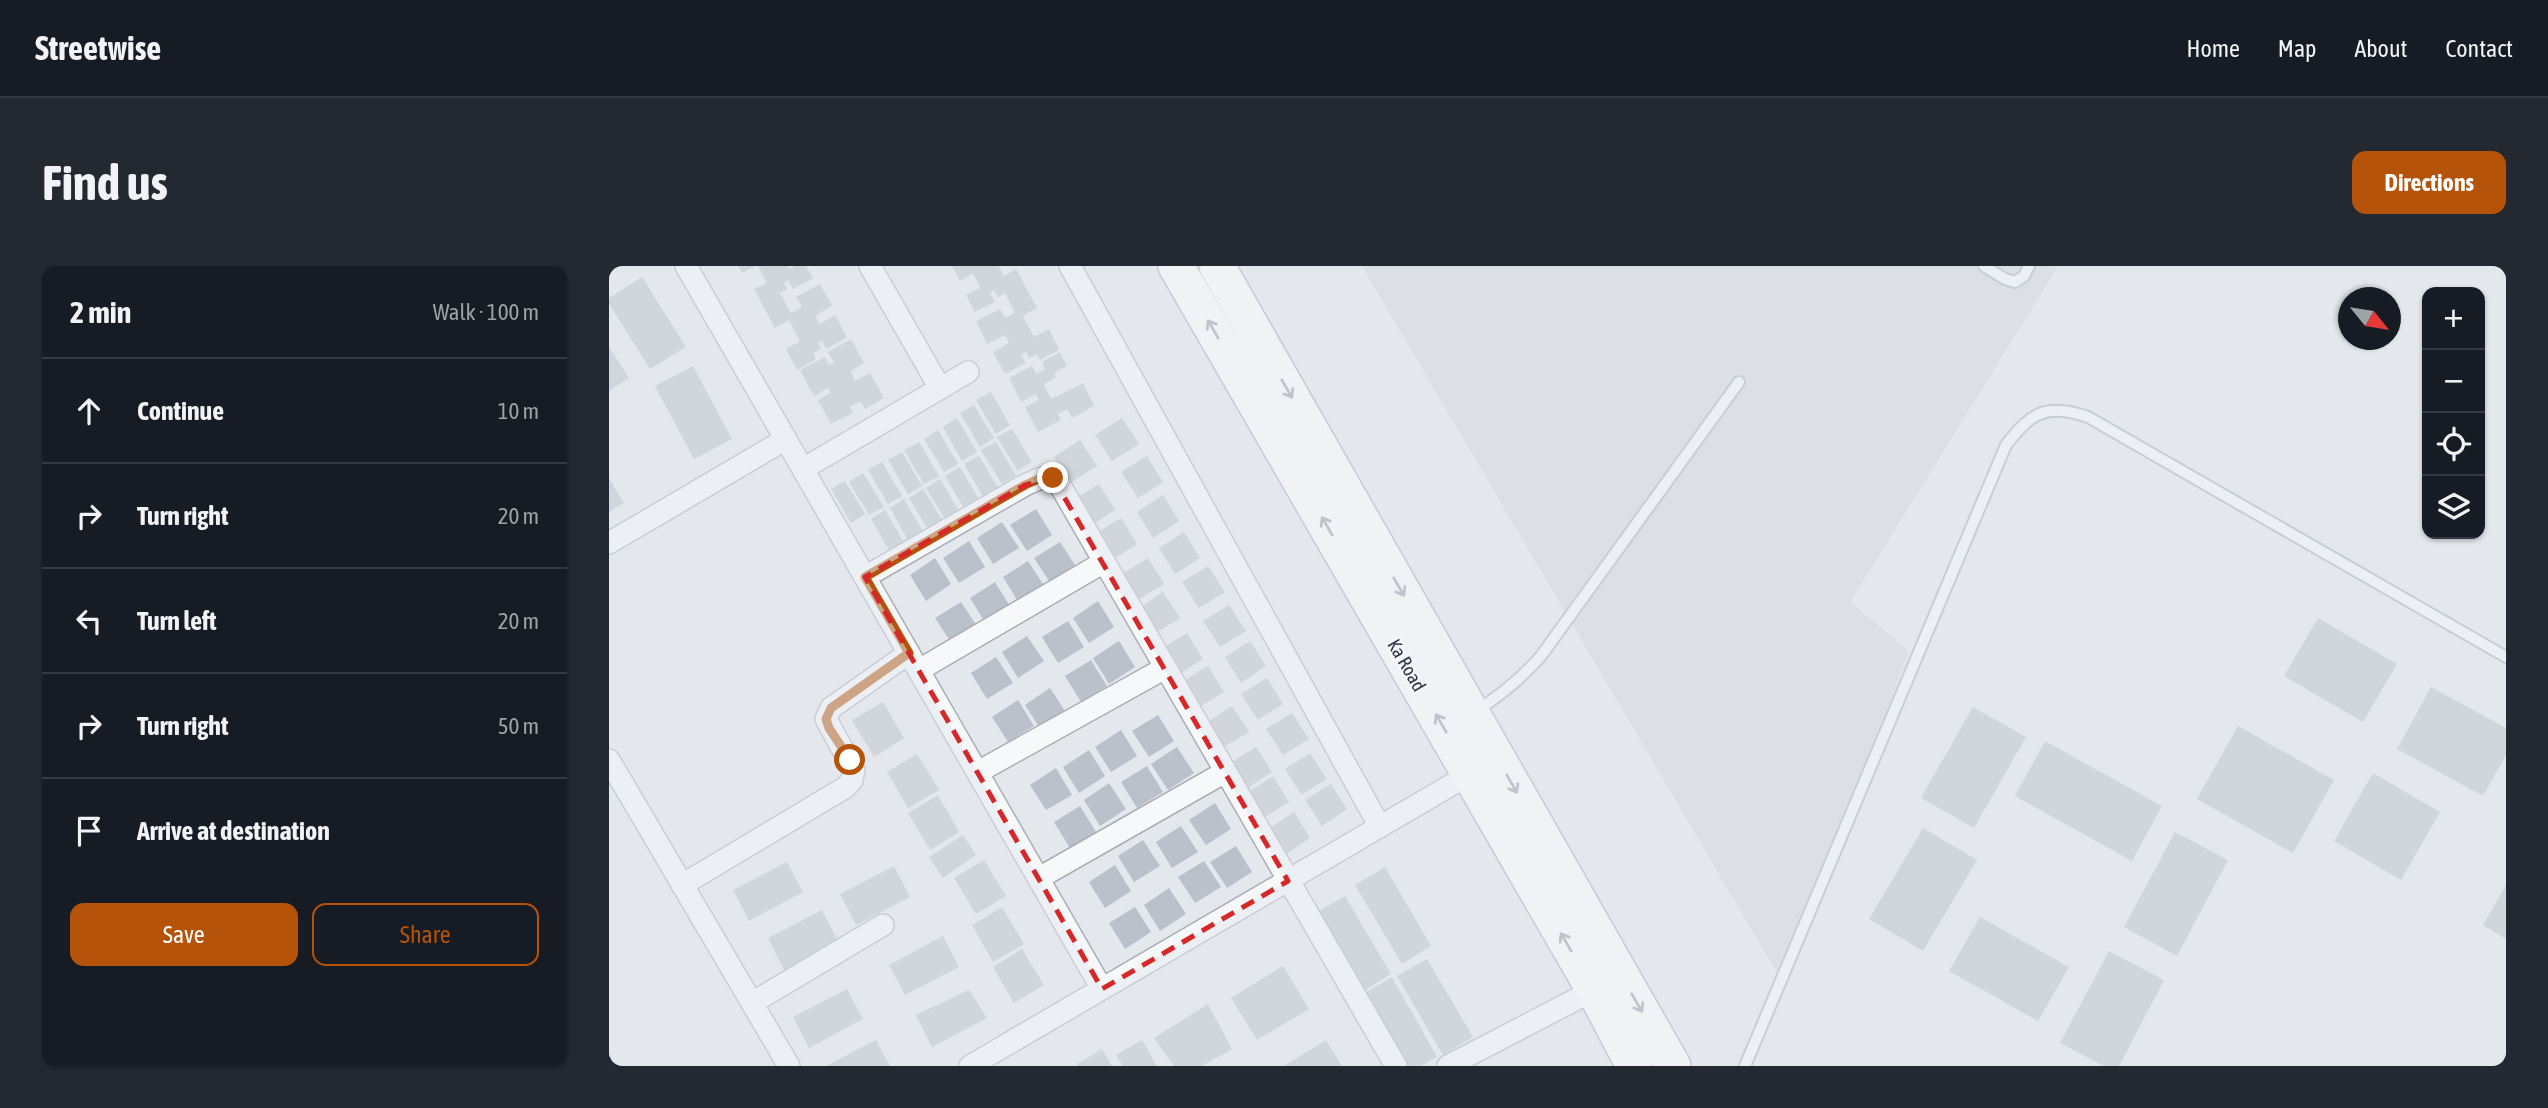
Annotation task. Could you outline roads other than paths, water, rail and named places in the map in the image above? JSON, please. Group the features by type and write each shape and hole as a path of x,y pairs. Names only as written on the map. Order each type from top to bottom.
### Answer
{"main road":[{"name":"Ka Road","path":"1176,266 1594,990 1634,1066"},
{"name":"Ka Road","path":"1217,266 1673,1066"}],"street":[{"path":"686,266 1103,989"},
{"path":"1070,266 1380,827"},
{"path":"876,268 940,388"},
{"path":"803,469 968,372"},
{"path":"609,543 786,439"},
{"path":"865,577 1041,478 1053,478 1061,487 1396,1066"},
{"path":"682,885 846,788 852,780 854,770 829,728 826,719 831,708 914,661 1104,562"},
{"path":"978,772 1165,668"},
{"path":"609,760 615,783 682,885 789,1066"},
{"path":"1039,878 1225,772"},
{"path":"970,1066 1470,774"},
{"path":"752,1003 883,925"},
{"path":"1448,1066 1594,990"}],"lane":[{"path":"1984,266 2015,282 2024,275 2029,266"},
{"path":"1472,714 1502,695 1521,679 1541,656 1739,382"},
{"path":"1745,1066 2006,445 2023,423 2041,413 2064,409 2088,417 2506,657"}]}
